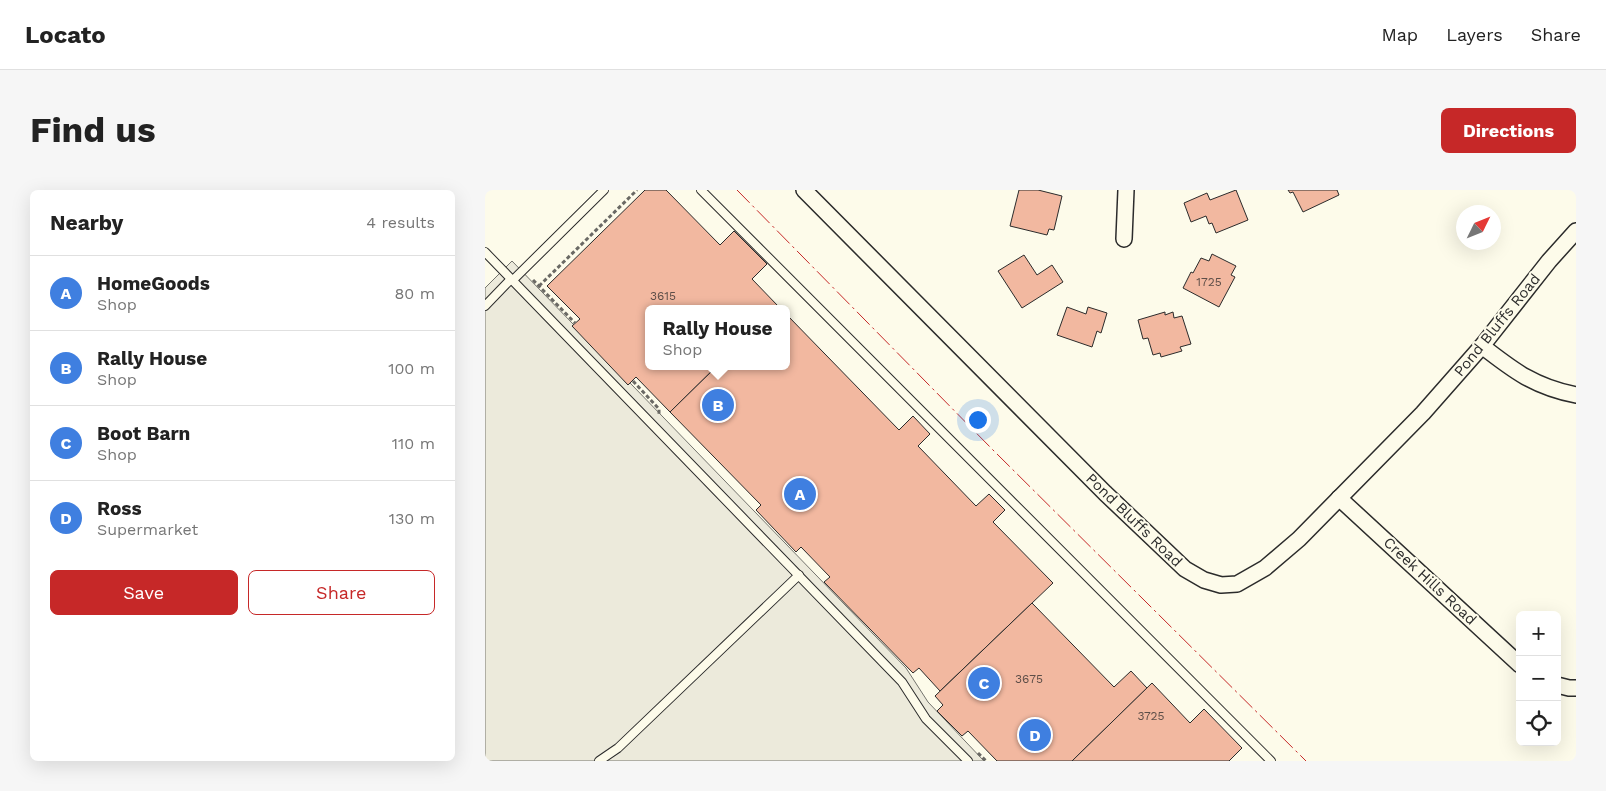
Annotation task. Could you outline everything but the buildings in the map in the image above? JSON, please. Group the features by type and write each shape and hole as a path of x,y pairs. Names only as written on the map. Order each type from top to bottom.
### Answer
{"street":[{"name":"Pond Bluffs Road","path":"804,190 1105,493 1185,569 1204,580 1221,585 1237,584 1265,568 1299,539 1423,413 1482,346 1549,261 1576,231"},
{"path":"1123,239 1126,190"},
{"path":"1482,346 1527,378 1545,388 1576,395"},
{"name":"Creek Hills Road","path":"1339,498 1516,661"},
{"path":"1561,686 1576,688"}],"lane":[{"path":"485,306 605,190"},
{"path":"701,190 1271,761"},
{"path":"485,252 902,682 926,718 969,761"},
{"path":"599,761 618,748 799,575"}],"path":[{"path":"539,286 637,190"},
{"path":"533,280 575,323"}],"shaded area":[{"path":"512,261 906,668 928,702 984,761 485,761 485,288"}],"power":[{"path":"737,190 993,450 1306,761"}],"place":[{"name":"Rally House","path":"718,405"},
{"name":"HomeGoods","path":"800,494"},
{"name":"Boot Barn","path":"984,683"},
{"name":"Ross","path":"1035,735"}]}
